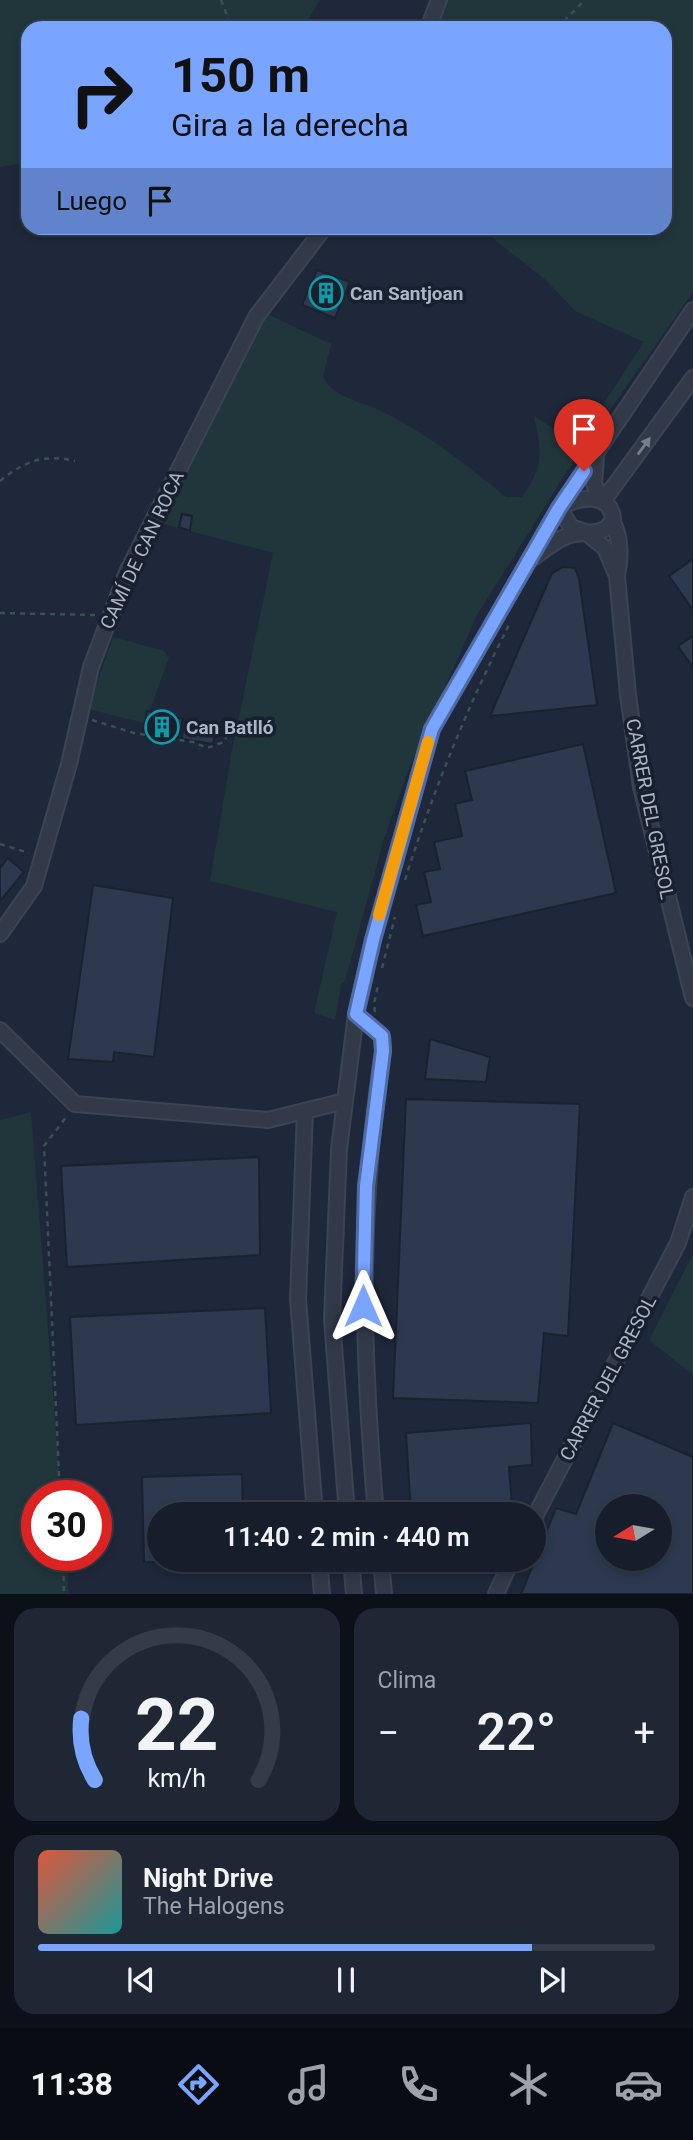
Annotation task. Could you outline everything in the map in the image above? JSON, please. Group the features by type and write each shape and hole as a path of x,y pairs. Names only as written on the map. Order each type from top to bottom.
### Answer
{"street":[{"path":"431,21 439,0"},
{"name":"CAMÍ DE CAN ROCA","path":"0,934 30,893 42,858 91,667 107,620 138,550 256,317 319,235"},
{"path":"346,1502 332,1319 339,1149 356,1014 373,940 432,729 559,508 650,369 693,310"},
{"path":"603,501 693,378"},
{"path":"597,453 594,484 612,511 612,521 617,528 620,552 617,576"},
{"path":"559,508 578,499 603,501"},
{"path":"559,508 571,527 585,532 605,548 617,576"},
{"path":"527,564 564,537 603,530 612,521"},
{"name":"CARRER DEL GRESOL","path":"617,576 628,695 641,787 693,998"},
{"path":"356,1014 382,1036 383,1051 366,1186 363,1282 364,1355 375,1502"},
{"path":"0,1030 75,1104 268,1120 345,1101"},
{"path":"305,1111 299,1299 314,1502"},
{"name":"CARRER DEL GRESOL","path":"542,1502 678,1243 693,1197"},
{"path":"320,1572 322,1594"},
{"path":"352,1572 354,1594"},
{"path":"382,1572 384,1594"},
{"path":"496,1594 506,1572"}],"path":[{"path":"221,0 229,21"},
{"path":"564,21 586,0"},
{"path":"0,481 36,458 53,456 75,461"},
{"path":"404,885 453,745 516,612"},
{"path":"0,613 99,615 107,620"},
{"path":"79,715 134,733 193,742 207,748 224,742 229,730 227,719"},
{"path":"0,844 42,858"},
{"path":"381,971 397,910"},
{"path":"379,981 374,1004 379,1017"},
{"path":"59,1480 44,1146 75,1104"},
{"path":"63,1571 64,1594"}],"green space":[{"path":"0,0 320,0 307,21 21,21 21,163 0,167"},
{"path":"443,0 693,0 693,292 569,468 477,615 408,771 384,839 345,981 341,984 335,1020 314,1013 337,912 210,881 231,755 273,553 156,522 171,502 251,339 267,314 331,344 323,377 338,393 408,425 506,497 522,497 538,467 540,449 534,416 556,430 568,445 576,446 644,342 575,311 547,281 489,235 672,235 672,21 436,21"},
{"path":"113,637 164,651 169,658 145,723 88,709"},
{"path":"31,1112 60,1480 21,1480 21,1571 67,1571 69,1594 0,1594 0,1120"},
{"path":"693,1254 693,1375 649,1340"}],"building":[{"name":"Can Santjoan","path":"317,270 350,282 335,318 302,305"},
{"path":"182,514 192,516 190,531 179,527"},
{"path":"693,559 693,610 669,576"},
{"path":"563,567 575,568 579,579 597,705 490,716 552,573"},
{"path":"693,636 693,668 678,646"},
{"name":"Can Batlló","path":"147,711 183,719 178,738 143,731"},
{"path":"183,730 215,733 213,744 182,739"},
{"path":"583,744 616,893 423,936 416,905 431,902 424,872 440,869 434,842 462,836 455,804 472,800 465,771"},
{"path":"8,858 24,872 0,901 0,868"},
{"path":"93,885 173,898 154,1057 114,1052 113,1062 68,1059"},
{"path":"430,1039 490,1057 486,1082 425,1079"},
{"path":"406,1099 580,1104 568,1336 544,1333 538,1403 393,1398"},
{"path":"259,1157 260,1255 67,1267 61,1166"},
{"path":"265,1308 271,1413 76,1425 70,1317"},
{"path":"531,1423 532,1465 509,1467 512,1502 410,1502 406,1433"},
{"path":"613,1423 693,1457 693,1594 521,1594 530,1572 546,1572 546,1533 556,1508 576,1514"},
{"path":"242,1474 243,1502 147,1502 147,1562 144,1562 142,1477"}],"slow traffic":[{"path":"379,915 428,742"}],"place":[{"name":"Can Santjoan","path":"326,293"},
{"name":"Can Batlló","path":"162,727"}],"route":[{"path":"363,1306 366,1186 383,1051 382,1036 356,1014 373,940 432,729 559,508 584,471"}]}
